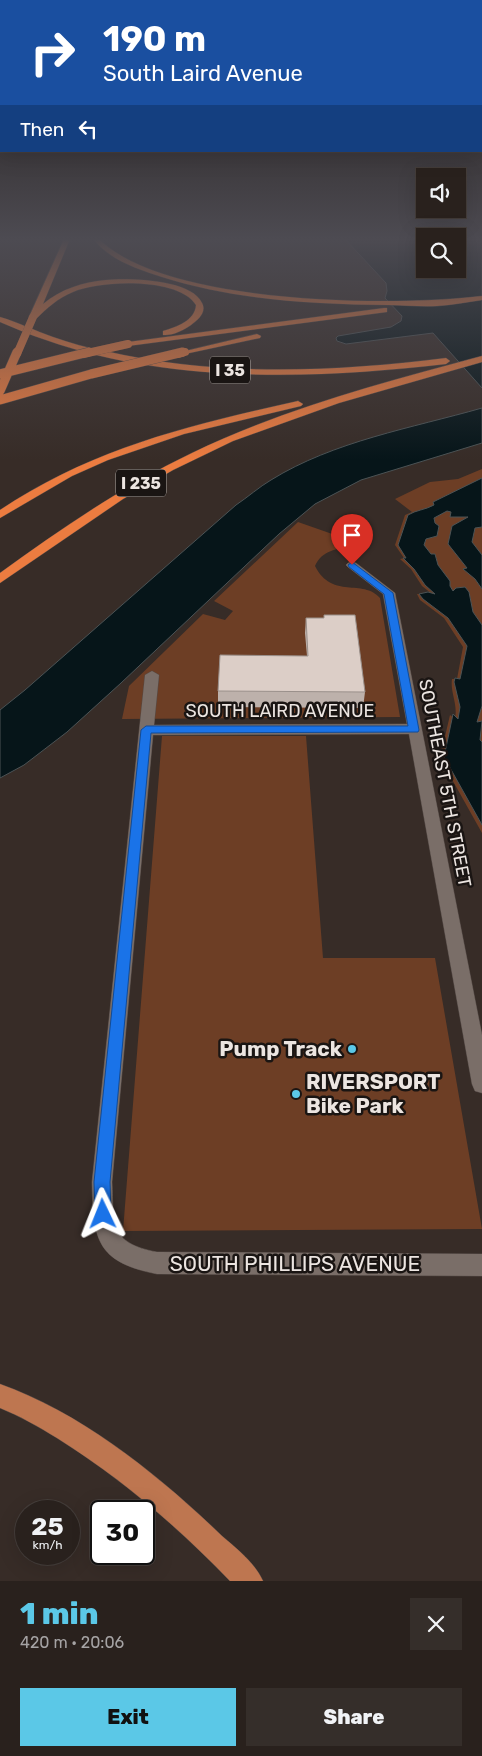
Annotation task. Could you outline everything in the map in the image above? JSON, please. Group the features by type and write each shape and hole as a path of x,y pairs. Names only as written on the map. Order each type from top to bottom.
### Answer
{"highway":[{"path":"0,391 35,313"},
{"path":"33,318 39,313"},
{"path":"0,374 128,344 184,327 199,313"},
{"path":"128,344 364,313"},
{"path":"0,400 184,352 334,317"},
{"name":"I 35","path":"0,318 73,347 143,361 226,370 342,371 418,365 482,357"},
{"name":"I 235","path":"0,579 100,508 148,479 196,454 297,412 482,357"},
{"path":"0,515 36,491 72,472 133,447 282,407 392,383"}],"main road":[{"path":"0,1396 19,1402 80,1437 151,1488 209,1540 249,1581"}],"street":[{"name":"SOUTHEAST 5TH STREET","path":"352,565 389,593 482,1084"},
{"path":"146,730 152,675"},
{"name":"SOUTH LAIRD AVENUE","path":"146,730 414,730"},
{"name":"SOUTH PHILLIPS AVENUE","path":"146,730 102,1182 106,1234 114,1244 133,1258 157,1263 482,1265"}],"shaded area":[{"path":"399,313 482,313 482,388 433,333 346,344 337,341 336,338 338,336 391,327 401,321 402,316"},
{"path":"482,408 482,443 361,480 315,504 279,534 67,732 24,765 0,778 0,710 236,505 271,480 321,455 374,437"},
{"path":"482,469 482,833 440,758 450,715 455,719 456,708 452,679 457,679 463,647 444,618 420,600 417,594 432,594 422,586 411,569 400,559 404,558 395,545 405,515 412,512 395,499 430,482 458,479"},
{"path":"482,478 482,527 475,528 472,542 482,555 482,589 475,579 463,569 467,568 448,544 452,526 468,517 450,517 451,512 447,511 434,518 435,523 439,526 437,536 426,539 424,545 431,554 435,554 438,565 450,581 453,591 456,588 465,587 469,592 473,612 482,625 482,706 477,722 482,721 480,740 482,742 482,825 444,757 453,714 458,719 460,707 454,682 455,678 460,679 467,646 448,618 419,594 428,592 435,594 403,558 406,558 398,545 408,515 434,505 433,502"},
{"path":"298,522 338,536 351,536 352,546 326,553 315,566 330,583 365,589 373,592 380,598 400,717 122,719 129,686 203,614 225,620 233,611 214,601"},
{"name":"RIVERSPORT Bike Park","path":"162,736 306,736 323,958 435,958 482,1229 123,1231"}],"building":[{"path":"324,615 355,615 365,692 218,691 220,655 308,656 306,618 324,618"}],"place":[{"name":"Pump Track","path":"352,1049"},
{"name":"RIVERSPORT Bike Park","path":"296,1094"}],"route":[{"path":"103,1214 102,1182 146,730 414,730 389,593 352,565"}]}
